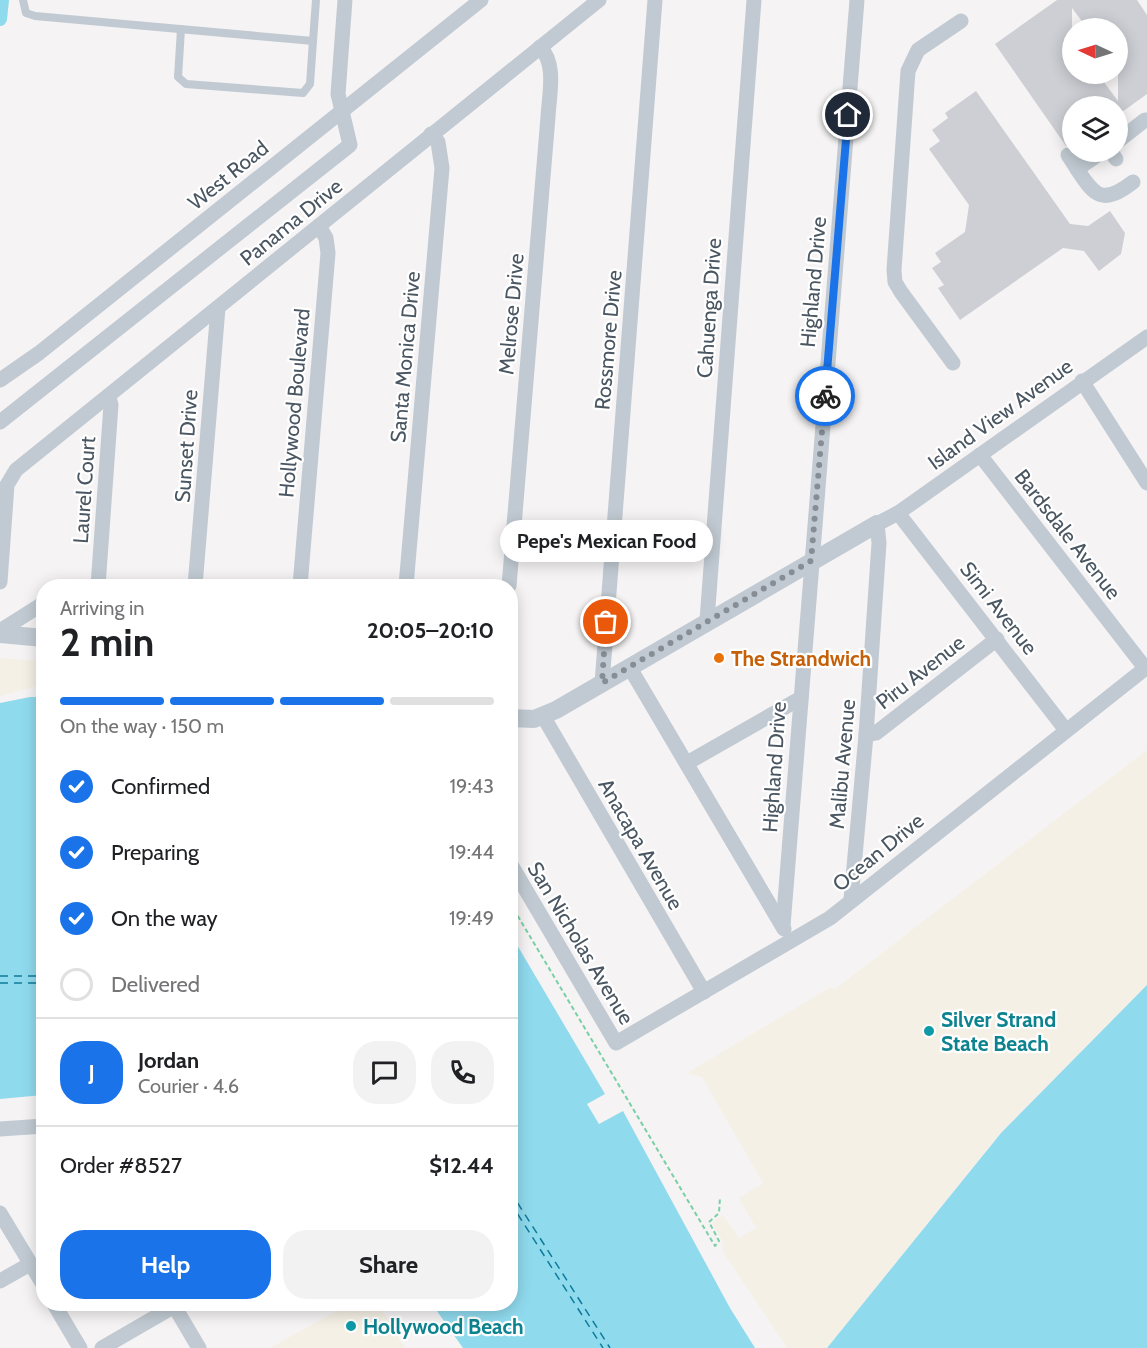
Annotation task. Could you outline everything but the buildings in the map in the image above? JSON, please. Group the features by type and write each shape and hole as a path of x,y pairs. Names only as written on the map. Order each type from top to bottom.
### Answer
{"street":[{"path":"0,422 350,145 338,94 345,0"},
{"name":"West Road","path":"0,380 39,353 481,0"},
{"name":"Panama Drive","path":"0,582 7,485 10,477 599,0"},
{"name":"Rossmore Drive","path":"602,683 655,0"},
{"name":"Cahuenga Drive","path":"707,620 754,0"},
{"name":"Highland Drive","path":"783,926 857,0"},
{"path":"953,363 901,292 895,282 894,270 908,71 918,50 961,21"},
{"name":"Melrose Drive","path":"510,579 548,117 550,69 546,53 540,47"},
{"path":"1128,134 1146,121"},
{"name":"Santa Monica Drive","path":"407,579 442,168 438,142 431,134"},
{"path":"1073,162 1089,188 1100,195 1112,196 1133,182"},
{"path":"1077,168 1086,162"},
{"name":"Hollywood Boulevard","path":"301,579 328,253 326,238 319,226"},
{"name":"Sunset Drive","path":"196,579 218,308"},
{"name":"Island View Avenue","path":"877,524 898,513 1147,337"},
{"path":"1082,381 1147,483"},
{"name":"Laurel Court","path":"99,579 111,405 109,397"},
{"name":"Bardsdale Avenue","path":"980,455 1146,668"},
{"name":"Simi Avenue","path":"898,513 1065,729"},
{"path":"518,717 543,716 877,524"},
{"name":"Malibu Avenue","path":"851,900 866,735 879,543 877,524"},
{"path":"0,632 36,608"},
{"path":"0,632 36,637"},
{"name":"Piru Avenue","path":"866,735 876,733 997,639"},
{"path":"630,668 791,942"},
{"name":"Ocean Drive","path":"616,1043 830,918 1065,729 1146,668"},
{"path":"687,763 801,698"},
{"name":"Anacapa Avenue","path":"543,716 704,992"},
{"name":"San Nicholas Avenue","path":"518,877 616,1043"},
{"path":"0,1129 36,1127"},
{"path":"0,1213 36,1273"},
{"path":"0,1281 30,1264"},
{"path":"58,1311 80,1348"},
{"path":"102,1348 163,1311"},
{"path":"179,1311 199,1348"}],"lane":[{"path":"23,0 26,13 35,16 313,41"},
{"path":"181,29 178,76 186,84 303,93 310,84 316,0"}],"path":[{"path":"518,916 715,1246 718,1241 709,1222 719,1213 720,1197"}],"sand":[{"path":"0,658 36,661 36,689 0,699"},
{"name":"Silver Strand State Beach","path":"1147,750 1147,985 1000,1133 827,1348 787,1348 723,1252 723,1242 712,1223 723,1215 739,1238 756,1228 739,1198 763,1183 702,1077 687,1073 831,987 835,989"},
{"name":"Hollywood Beach","path":"336,1311 382,1311 405,1348 270,1348"}],"water":[{"path":"36,689 36,1096 0,1099 0,699"},
{"path":"518,947 605,1094 587,1104 599,1124 623,1111 730,1308 755,1348 463,1348 437,1311 518,1311"},
{"path":"1147,985 1147,1348 827,1348 1001,1133"}],"pier":[{"path":"36,686 36,697 0,703 0,696"}],"waterway":[{"path":"0,19 2,0"}],"ferry route":[{"path":"0,976 36,976"},
{"path":"0,983 36,983"},
{"path":"518,1204 610,1348"},
{"path":"518,1215 603,1348"}],"way so far":[{"path":"606,622 602,683 811,561 825,396"}],"place":[{"name":"Pepe's Mexican Food","path":"606,622"},
{"name":"The Strandwich","path":"719,658"},
{"name":"Silver Strand State Beach","path":"929,1031"},
{"name":"Hollywood Beach","path":"351,1326"}],"route":[{"path":"825,396 848,115"}]}
